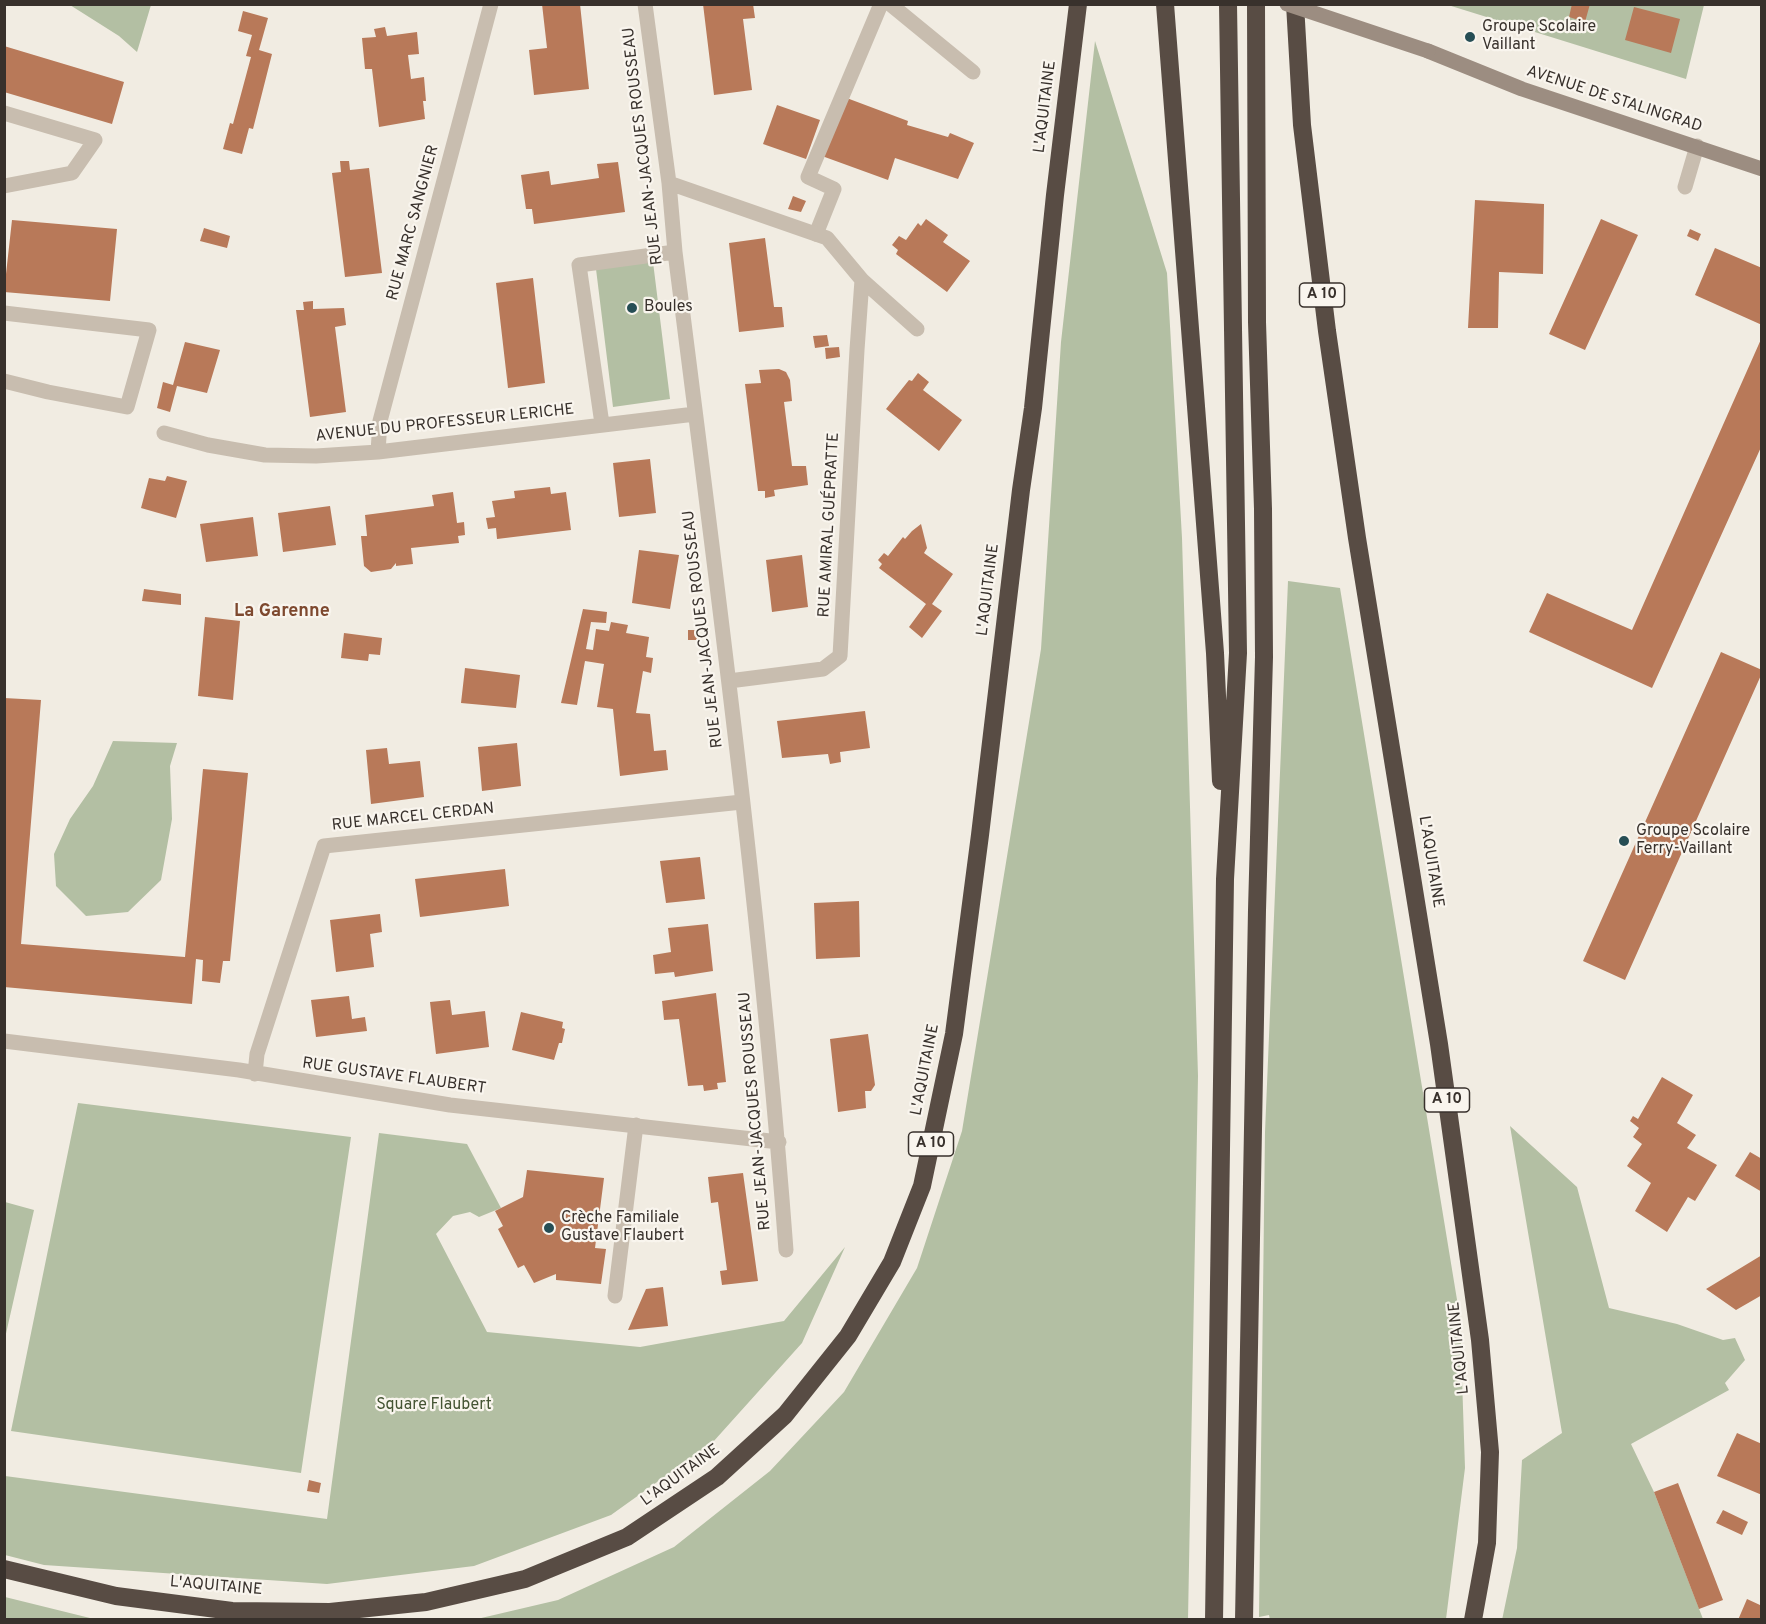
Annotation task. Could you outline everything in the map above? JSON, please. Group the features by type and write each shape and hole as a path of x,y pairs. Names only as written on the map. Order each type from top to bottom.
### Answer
{"highway":[{"name":"L'AQUITAINE","path":"4,1569 116,1596 232,1611 330,1612 416,1603 525,1579 627,1537 717,1477 785,1415 848,1336 892,1262 922,1186 954,1034 1033,408 1078,4"},
{"path":"1165,4 1215,653 1225,879"},
{"path":"1214,1620 1225,879 1238,653 1228,4"},
{"path":"1244,1620 1264,657 1263,509 1257,322 1256,4"},
{"name":"L'AQUITAINE","path":"1295,4 1302,125 1327,331 1357,538 1440,1055 1480,1340 1490,1452 1487,1543 1473,1620"}],"main road":[{"name":"AVENUE DE STALINGRAD","path":"1287,4 1428,51 1522,89 1761,169"}],"street":[{"name":"RUE MARC SANGNIER","path":"378,452 380,421 491,4"},
{"name":"RUE JEAN-JACQUES ROUSSEAU","path":"645,4 729,681 779,1142 786,1250"},
{"path":"816,234 834,189 808,177 880,4"},
{"path":"890,4 973,72"},
{"path":"4,113 95,140 72,172 4,186"},
{"path":"1685,187 1697,146"},
{"path":"669,183 827,237 862,280 917,329"},
{"path":"602,424 579,265 675,252"},
{"name":"RUE AMIRAL GUÉPRATTE","path":"729,681 823,669 840,656 862,280"},
{"path":"4,313 149,330 127,407 4,381"},
{"name":"AVENUE DU PROFESSEUR LERICHE","path":"164,433 208,446 265,455 316,456 378,452 695,414"},
{"name":"RUE MARCEL CERDAN","path":"255,1074 258,1054 324,846 742,802"},
{"name":"RUE GUSTAVE FLAUBERT","path":"4,1041 255,1074 450,1105 779,1142"},
{"path":"615,1296 636,1125"}],"green space":[{"path":"70,5 151,5 137,52 119,36"},
{"path":"1448,5 1704,5 1686,79"},
{"path":"1095,41 1167,273 1182,538 1198,1076 1188,1619 477,1619 558,1600 674,1547 770,1471 844,1392 917,1268 962,1131 1041,649 1061,342"},
{"path":"653,262 670,399 613,407 596,269"},
{"path":"1288,581 1340,588 1460,1318 1465,1468 1446,1619 1270,1620 1269,1615 1259,1617 1265,1132"},
{"path":"113,741 177,743 170,766 172,819 161,880 128,912 86,916 56,886 54,854 70,819 93,786"},
{"path":"78,1103 351,1137 301,1473 11,1431"},
{"path":"1510,1126 1577,1187 1609,1308 1677,1324 1723,1340 1735,1338 1745,1360 1725,1383 1729,1390 1631,1444 1654,1492 1703,1619 1502,1620 1517,1548 1522,1460 1562,1433"},
{"name":"Square Flaubert","path":"379,1133 467,1144 501,1208 479,1217 470,1212 453,1216 436,1234 487,1332 640,1347 784,1321 845,1247 802,1343 713,1442 611,1515 474,1566 327,1584 44,1565 5,1555 5,1476 327,1519"},
{"path":"4,1202 34,1210 5,1338"},
{"path":"5,1597 94,1619 5,1619"}],"building":[{"path":"542,4 580,4 589,89 534,95 529,50 547,48"},
{"path":"703,4 753,4 755,18 743,19 752,90 714,95"},
{"path":"1572,4 1590,4 1585,22 1569,17"},
{"path":"1634,7 1680,19 1671,53 1625,40"},
{"path":"243,11 268,18 259,50 272,54 253,129 249,128 242,154 223,149 230,123 233,124 251,57 246,56 252,35 238,31"},
{"path":"385,27 387,36 417,32 419,54 408,55 411,79 424,77 425,119 379,127 372,69 365,69 362,38 376,37 374,29"},
{"path":"4,46 124,82 112,124 4,92"},
{"path":"844,97 908,121 907,125 948,137 950,133 974,143 958,179 895,158 888,180 822,156"},
{"path":"777,105 820,120 806,159 763,144"},
{"path":"340,161 349,161 350,170 369,168 382,273 345,277 332,173 341,172"},
{"path":"618,162 625,212 534,224 532,209 526,209 521,175 549,171 551,185 599,178 597,164"},
{"path":"793,196 806,201 801,212 788,209"},
{"path":"1475,200 1544,204 1543,274 1499,272 1498,328 1468,328"},
{"path":"926,219 948,235 943,242 970,261 947,292 896,254 898,250 892,245 899,236 906,240 918,223 921,226"},
{"path":"1601,219 1638,235 1585,350 1549,334"},
{"path":"12,220 117,229 110,301 4,292"},
{"path":"204,228 230,236 227,248 200,241"},
{"path":"1690,229 1701,234 1698,241 1687,236"},
{"path":"765,238 774,307 782,307 784,327 739,332 729,243"},
{"path":"1715,248 1762,268 1762,325 1695,295"},
{"path":"533,278 545,383 508,388 496,283"},
{"path":"313,301 313,309 344,308 346,325 335,327 346,412 310,417 296,310 304,310 303,302"},
{"path":"827,335 829,346 815,348 813,336"},
{"path":"1762,337 1762,445 1652,688 1529,632 1547,593 1632,630"},
{"path":"185,342 220,350 207,393 177,386 170,412 157,408 163,382 173,385"},
{"path":"839,347 840,357 826,359 825,348"},
{"path":"779,369 786,372 790,380 792,401 784,402 792,466 806,466 808,485 774,490 775,496 765,498 765,491 758,491 745,384 761,383 759,370"},
{"path":"918,373 929,382 923,390 962,420 939,451 886,409 909,380 912,381"},
{"path":"650,459 656,513 619,517 613,463"},
{"path":"167,476 187,481 176,518 141,508 149,478 165,481"},
{"path":"550,487 551,494 566,492 571,530 497,539 496,528 488,529 486,518 495,517 492,501 515,498 514,491"},
{"path":"453,492 457,523 464,522 465,535 458,536 459,543 411,548 413,564 396,566 396,563 391,569 371,572 364,566 361,536 367,536 365,515 434,506 432,495"},
{"path":"330,506 336,545 283,552 278,513"},
{"path":"253,517 258,556 206,562 200,524"},
{"path":"921,524 927,548 924,553 953,574 932,604 942,611 922,638 909,627 926,604 879,568 882,564 878,560 884,553 888,556 903,537 905,539"},
{"path":"639,550 679,555 670,609 632,603"},
{"path":"802,555 808,607 772,612 766,560"},
{"path":"144,589 181,594 181,605 142,601"},
{"path":"583,609 607,612 606,623 591,622 586,649 593,650 596,629 609,631 611,622 628,625 626,633 649,637 646,657 653,658 651,673 643,671 636,713 650,714 654,751 666,750 668,770 620,776 613,709 597,707 604,664 585,661 577,705 561,703"},
{"path":"205,617 240,621 233,700 198,696"},
{"path":"688,630 697,630 697,640 688,640"},
{"path":"344,633 382,638 380,655 369,654 368,661 341,658"},
{"path":"1721,652 1762,670 1762,673 1625,980 1583,961"},
{"path":"465,668 520,675 516,708 461,703"},
{"path":"4,698 41,700 21,944 185,957 203,769 248,773 230,961 223,961 220,983 202,981 203,960 196,959 192,1004 4,987"},
{"path":"865,711 870,748 840,752 841,762 830,764 828,754 782,758 777,721"},
{"path":"517,743 521,786 482,791 478,747"},
{"path":"387,748 389,764 420,761 424,797 371,804 366,750"},
{"path":"700,857 705,899 666,903 660,861"},
{"path":"505,869 509,906 420,917 415,879"},
{"path":"859,901 860,957 816,959 814,903"},
{"path":"380,914 382,932 370,934 374,967 336,972 330,920"},
{"path":"708,924 713,971 675,977 674,972 655,974 653,955 671,952 668,928"},
{"path":"716,993 726,1082 717,1083 718,1089 704,1091 703,1085 688,1086 679,1019 664,1020 662,1001"},
{"path":"349,996 352,1019 365,1017 367,1031 316,1037 311,1000"},
{"path":"450,1000 452,1015 485,1011 489,1047 436,1054 430,1002"},
{"path":"521,1012 563,1022 562,1028 565,1029 562,1043 559,1043 554,1060 512,1050"},
{"path":"868,1034 875,1085 871,1091 865,1091 866,1108 838,1112 830,1039"},
{"path":"1662,1077 1693,1095 1677,1123 1696,1135 1687,1148 1717,1165 1695,1201 1688,1197 1667,1232 1635,1211 1651,1183 1627,1166 1642,1144 1633,1137 1639,1128 1630,1121 1633,1116 1638,1119"},
{"path":"1750,1152 1762,1159 1762,1192 1735,1176"},
{"name":"Crèche Familiale Gustave Flaubert","path":"527,1170 604,1178 595,1248 606,1249 601,1284 556,1280 556,1274 534,1283 524,1265 518,1268 498,1229 503,1226 495,1211 523,1197"},
{"path":"743,1173 758,1281 722,1285 720,1271 727,1270 718,1202 711,1203 708,1177"},
{"path":"1762,1255 1762,1295 1736,1310 1706,1289"},
{"path":"663,1287 668,1326 628,1330 646,1289"},
{"path":"1737,1433 1762,1444 1762,1495 1717,1476"},
{"path":"309,1480 321,1483 319,1493 307,1491"},
{"path":"1678,1483 1723,1600 1699,1609 1654,1492"},
{"path":"1723,1510 1748,1522 1742,1535 1716,1523"},
{"path":"1747,1599 1760,1605 1762,1601 1762,1620 1738,1620"}],"place":[{"name":"Groupe Scolaire Vaillant","path":"1470,37"},
{"name":"Boules","path":"632,308"},
{"name":"Groupe Scolaire Ferry-Vaillant","path":"1624,841"},
{"name":"Crèche Familiale Gustave Flaubert","path":"549,1228"}],"district":[{"name":"La Garenne","path":"282,612"}]}
